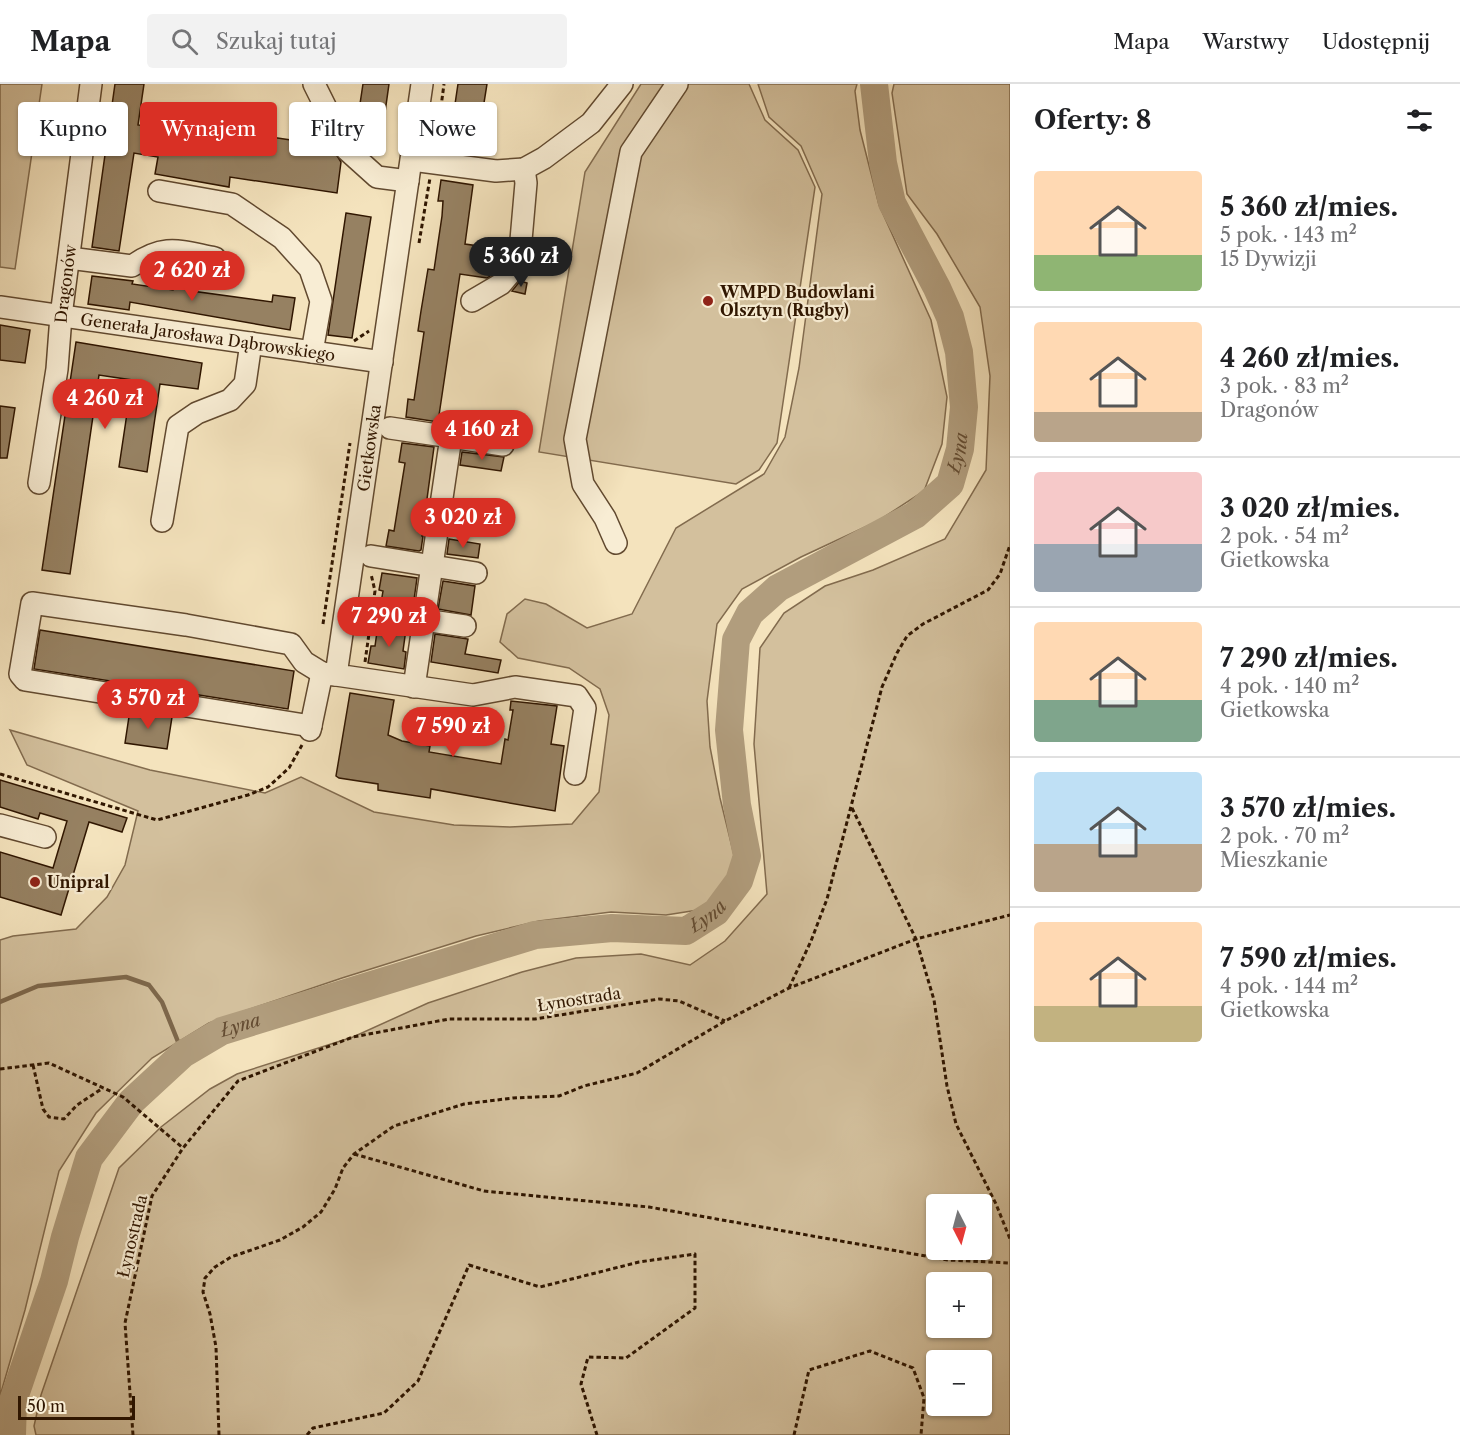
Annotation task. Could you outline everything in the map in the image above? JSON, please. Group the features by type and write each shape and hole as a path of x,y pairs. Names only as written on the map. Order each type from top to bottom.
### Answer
{"street":[{"name":"Dragonów","path":"39,483 57,369 61,316 91,84"},
{"path":"314,84 347,150 377,177 408,182"},
{"name":"Gietkowska","path":"311,728 329,674 382,362 422,84"},
{"path":"411,160 496,171 525,170 591,123 622,84"},
{"path":"616,543 605,518 583,484 575,439 631,152 677,84"},
{"path":"472,301 501,284 519,263 526,183 525,170"},
{"path":"159,191 232,204 282,238 310,269 321,301 312,352"},
{"path":"69,258 132,266 147,255 169,249 215,258"},
{"name":"Generała Jarosława Dąbrowskiego","path":"0,307 382,362"},
{"path":"162,521 178,426 197,413 230,400 245,384 252,343"},
{"path":"390,428 503,445"},
{"path":"414,687 451,437"},
{"path":"371,556 476,573"},
{"path":"311,728 25,680 20,674 32,603 186,625 291,644 304,662 329,674 473,695 515,687 576,696 585,708 575,774"},
{"path":"424,620 465,626"},
{"path":"0,825 45,837"}],"path":[{"path":"442,102 444,84"},
{"path":"347,345 376,326"},
{"path":"323,625 351,437"},
{"path":"789,988 827,899 882,687 902,645 907,636 923,624 988,590 999,574 1010,545"},
{"path":"0,774 157,820 248,795 268,787 289,768 311,728"},
{"path":"851,807 916,939 934,1000 947,1086 956,1124 996,1204 1010,1239"},
{"path":"219,1435 216,1347 203,1292 205,1278 215,1267 231,1257 280,1240 303,1227 321,1212 335,1189 343,1168 354,1154 394,1126 464,1104 513,1098 559,1096 584,1086 637,1073 725,1021 789,988 916,939 1010,915"},
{"name":"Łynostrada","path":"133,1435 125,1323 152,1196 183,1148 238,1081 353,1037 449,1019 536,1019 659,999 679,1001 725,1021"},
{"path":"0,1069 49,1063 123,1096 183,1148"},
{"path":"33,1065 43,1109 48,1117 64,1119 77,1105 103,1088"},
{"path":"354,1154 484,1191 649,1207 948,1260 1010,1263"},
{"path":"307,1435 313,1428 384,1413 418,1382 469,1265 540,1287 639,1262 695,1254 695,1308 626,1358 588,1357 581,1384 597,1435"},
{"path":"794,1435 809,1370 870,1351 913,1368 924,1398 921,1435"}],"shaded area":[{"path":"0,84 42,84 39,102 18,102 18,156 31,156 15,269 0,267"},
{"path":"641,84 749,84 765,120 798,150 815,187 777,443 759,470 736,484 539,452 585,172"},
{"path":"758,84 857,84 855,91 860,130 879,205 931,320 947,397 942,444 924,491 878,521 801,557 742,589 717,624 707,701 710,747 734,855 724,892 698,910 666,915 611,912 539,921 476,936 209,1023 152,1058 96,1113 59,1171 25,1310 0,1396 0,940 13,936 76,929 107,897 125,865 138,811 27,765 10,730 150,770 265,793 301,777 374,812 454,825 510,827 572,824 599,792 609,715 600,689 569,668 518,658 500,642 507,614 525,599 546,604 587,628 632,614 676,528 764,474 785,437 799,368 822,194 801,146 769,117"},
{"path":"894,84 1010,84 1010,1435 36,1435 34,1426 41,1395 119,1168 161,1127 210,1089 237,1074 353,1037 428,1003 522,972 576,958 641,954 690,965 725,941 767,894 754,744 760,648 784,613 825,586 873,570 945,539 986,470 990,376 980,307 937,234 907,194 892,93"}],"building":[{"path":"115,84 144,84 138,125 140,125 140,154 134,153 119,251 92,247 105,156 128,156 128,102 112,102"},
{"path":"363,84 389,84 386,105 386,102 360,102"},
{"path":"458,84 487,84 484,102 455,102"},
{"path":"277,138 289,140 289,156 337,156 341,162 337,193 230,177 229,187 155,174 158,157 152,156 277,156"},
{"path":"441,180 473,185 465,244 493,248 490,276 487,278 460,274 438,422 406,417 408,399 414,400 424,332 418,331 421,311 428,269 434,270 442,216 443,201 438,201"},
{"path":"346,213 371,217 352,338 328,335"},
{"path":"92,276 133,281 132,284 173,290 175,278 194,281 192,291 272,302 273,295 295,298 290,330 130,302 129,310 88,304"},
{"path":"520,281 527,283 525,294 512,291"},
{"path":"0,325 30,330 25,363 0,360"},
{"path":"76,342 202,363 198,389 160,384 147,472 119,467 132,380 99,375 70,574 42,570"},
{"path":"0,406 15,408 7,458 0,458"},
{"path":"466,414 509,420 507,433 464,426"},
{"path":"402,443 434,447 421,550 419,551 386,546 389,530 394,531 405,463 399,462"},
{"path":"462,452 504,457 501,471 460,465"},
{"path":"449,539 480,544 478,558 447,554"},
{"path":"382,573 417,578 413,607 381,603 383,591 379,590"},
{"path":"443,581 475,586 471,615 438,609"},
{"path":"378,625 406,629 403,651 406,652 404,669 368,663 371,646 375,646"},
{"path":"40,630 294,671 288,709 34,669"},
{"path":"435,634 468,639 465,654 501,660 498,673 431,662"},
{"path":"350,693 394,700 388,735 402,741 430,746 429,752 501,764 513,710 510,710 511,701 557,706 551,744 564,746 555,811 431,789 430,798 378,790 378,784 339,778 336,776"},
{"path":"130,710 172,717 167,749 125,743"},
{"path":"0,780 127,818 122,832 89,822 61,915 0,897 0,852 53,868 67,821 40,813 38,819 0,807"}],"waterway":[{"name":"Łyna","path":"12,1435 13,1401 54,1281 89,1158 131,1102 183,1054 222,1031 535,935 612,928 686,931 716,912 739,881 747,856 737,805 729,730 736,640 750,613 778,588 915,515 950,484 960,449 964,407 959,352 950,317 937,288 892,203 883,163 874,84"},
{"path":"0,1002 38,986 126,977 149,985 162,1002 183,1054"}],"place":[{"name":"WMPD Budowlani Olsztyn (Rugby)","path":"708,301"},
{"name":"Unipral","path":"35,882"}]}
